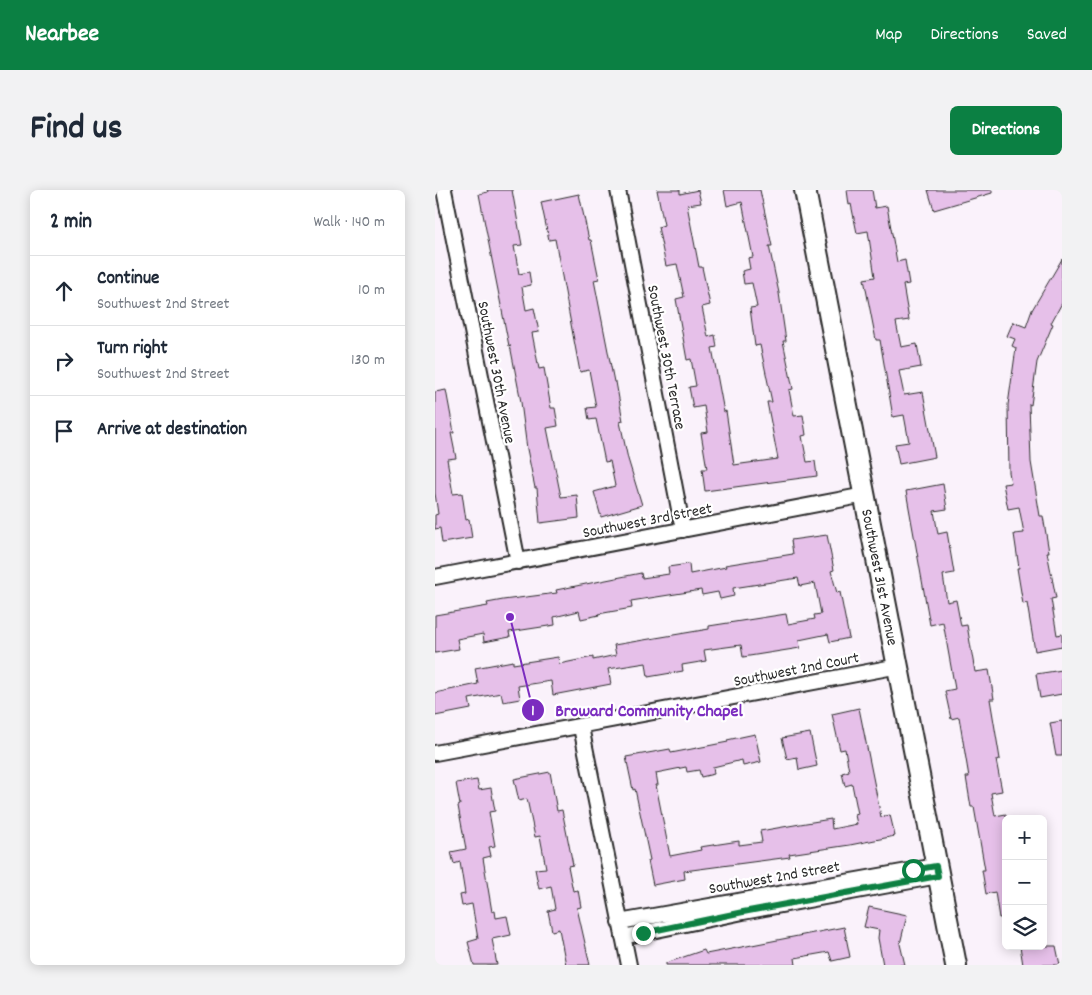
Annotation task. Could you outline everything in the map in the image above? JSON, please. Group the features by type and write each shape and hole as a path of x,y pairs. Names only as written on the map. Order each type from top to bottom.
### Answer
{"main road":[{"name":"Southwest 31st Avenue","path":"805,190 899,666 955,965"}],"street":[{"name":"Southwest 30th Avenue","path":"444,190 517,562"},
{"name":"Southwest 30th Terrace","path":"618,190 683,530"},
{"name":"Southwest 3rd Street","path":"435,577 865,495"},
{"name":"Southwest 2nd Court","path":"435,754 899,666"},
{"path":"581,727 629,965"},
{"name":"Southwest 2nd Street","path":"619,922 937,871"},
{"name":"Southwest 2nd Street","path":"623,937 937,871"}],"building":[{"path":"487,190 512,190 522,245 514,246 519,274 529,272 531,285 522,287 526,310 534,308 539,332 532,333 539,369 544,368 551,408 555,408 558,426 547,428 561,497 577,495 579,518 540,523 537,488 535,488 527,449 521,402 479,194 488,192"},
{"path":"657,190 680,190 680,194 698,190 701,203 687,205 699,267 702,267 710,305 702,307 708,337 715,335 717,347 712,348 724,412 726,411 734,465 778,459 767,402 772,402 760,345 755,346 750,308 757,307 752,283 744,284 742,271 750,269 748,258 753,257 742,202 727,206 724,190 760,190 772,246 769,246 779,293 786,341 783,341 793,389 789,390 794,416 803,415 806,435 802,436 807,462 815,461 817,476 705,491 702,469 707,469 701,433 708,432 704,406 693,408 689,387 696,386 691,359 687,360 676,299 684,297 677,264 666,266 658,227 664,225"},
{"path":"847,190 872,190 875,208 887,206 897,262 905,260 909,284 903,285 909,320 896,322 901,347 917,344 921,367 899,371 904,395 923,392 935,457 899,464 895,444 909,442 904,415 893,417 880,340 876,340 864,279 875,277 868,231 857,233"},
{"path":"928,190 992,190 992,193 934,210"},
{"path":"579,194 599,279 594,280 614,382 616,382 623,421 620,422 628,459 642,505 601,517 594,492 615,486 610,461 605,462 596,419 589,420 587,408 596,407 589,370 580,372 555,239 549,240 541,202"},
{"path":"1062,259 1062,303 1051,323 1053,324 1037,362 1031,405 1029,404 1031,462 1040,516 1043,516 1049,552 1047,552 1056,598 1051,599 1057,635 1062,634 1062,646 1035,651 1027,603 1023,604 1017,568 1019,568 1014,534 1024,533 1019,507 1008,509 1003,484 1011,483 1009,472 1008,405 1016,348 1012,346 1015,339 1007,336 1013,322 1026,327 1032,310"},
{"path":"446,390 454,433 451,433 456,458 447,459 453,494 462,493 466,520 469,519 472,538 442,543 440,528 435,529 435,515 438,514 435,493 435,392"},
{"path":"943,484 947,509 934,511 938,534 947,532 954,573 943,575 947,602 956,600 961,626 967,625 975,672 989,670 994,699 990,699 1000,759 996,760 1002,791 991,793 995,816 1006,814 1002,815 1002,918 999,918 995,892 986,894 982,870 985,870 974,807 971,807 966,777 969,777 959,717 951,719 945,691 955,689 943,622 930,625 906,491"},
{"path":"827,535 834,570 831,571 837,593 840,592 849,638 830,642 828,634 799,640 800,648 743,657 741,645 704,650 706,661 682,665 683,671 648,677 646,663 608,669 611,684 553,695 551,681 518,686 520,699 503,702 501,693 469,699 471,709 435,716 435,693 478,684 475,668 513,661 513,664 558,657 559,664 593,657 593,660 616,655 614,645 709,629 709,626 786,614 788,624 815,619 814,615 821,614 815,583 800,586 798,578 733,588 734,596 720,599 718,592 702,595 701,590 631,601 632,608 581,619 579,611 554,617 555,625 509,632 510,637 484,642 483,634 457,639 459,649 435,653 435,615 488,606 487,603 503,600 557,593 556,590 641,573 642,578 669,574 668,567 689,564 690,574 726,567 725,565 793,554 791,540"},
{"path":"1062,670 1062,694 1040,698 1036,674"},
{"path":"859,708 881,817 890,815 895,836 789,854 790,857 684,871 685,879 653,885 648,861 650,860 635,789 633,790 626,757 670,749 671,753 728,742 727,740 755,734 761,762 743,766 742,760 713,767 714,774 701,777 699,770 687,772 686,767 656,773 658,785 656,785 670,856 701,850 700,847 739,841 739,845 762,842 760,831 806,823 831,819 832,829 857,824 855,815 858,814 852,784 845,786 842,773 849,771 845,749 840,750 832,714"},
{"path":"1062,721 1062,756 1056,756 1050,723"},
{"path":"810,733 817,766 799,770 797,757 787,759 782,738"},
{"path":"550,772 557,811 562,810 573,865 568,866 573,891 578,890 581,907 577,908 590,965 566,965 559,929 552,931 548,911 555,909 551,886 539,889 535,869 546,868 540,836 535,837 527,799 519,801 514,779"},
{"path":"477,780 479,790 491,788 495,811 489,812 495,846 489,847 491,856 483,858 492,912 495,911 496,918 507,916 511,935 492,939 497,965 474,965 468,942 478,939 472,904 462,906 460,895 465,894 460,862 454,864 451,852 466,849 456,783"},
{"path":"869,907 907,915 900,944 905,965 883,965 878,938 879,930 864,927"},
{"path":"844,927 850,957 832,961 829,952 795,958 796,965 666,965 666,963 704,950 706,954"},
{"path":"1047,946 1056,946 1060,965 1023,965 1021,950 1047,950"}],"place":[{"name":"Broward Community Chapel","path":"510,617"}],"route":[{"path":"643,933 743,912 938,876 936,866 913,870"}]}
